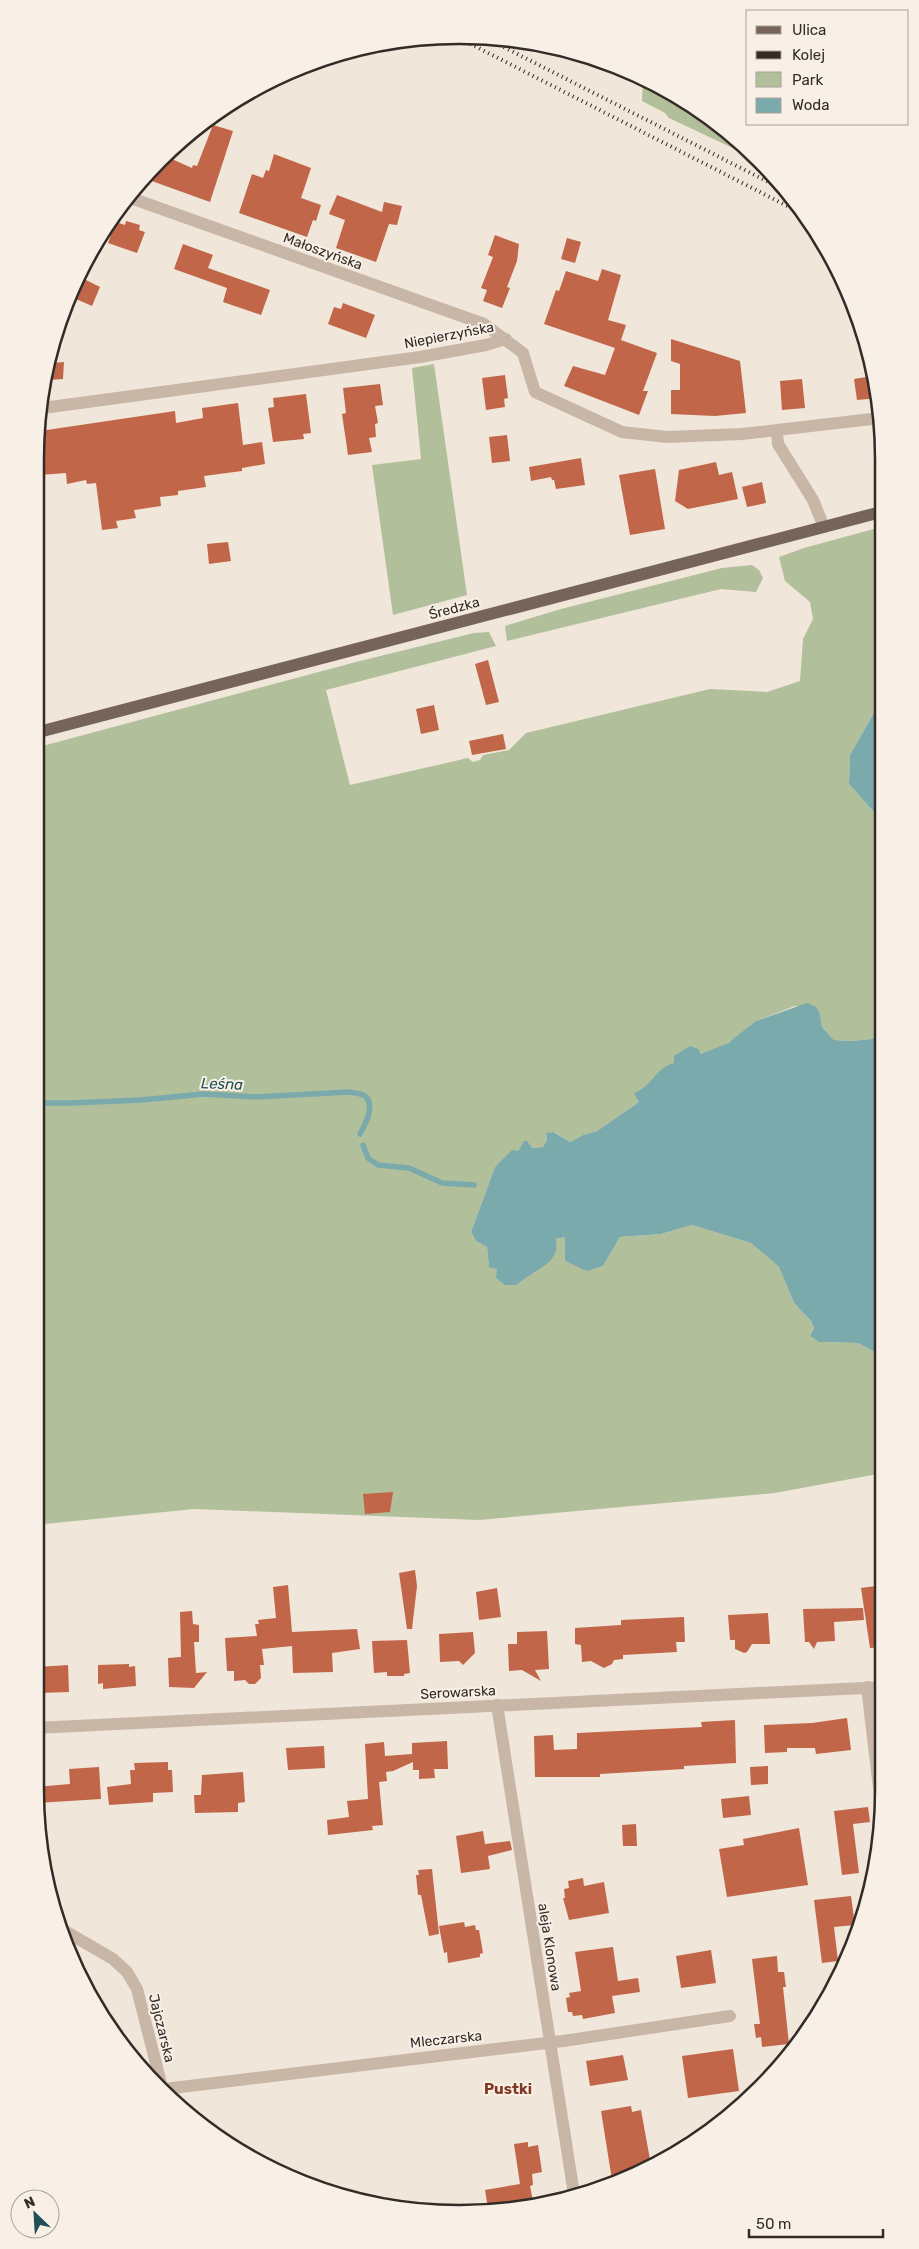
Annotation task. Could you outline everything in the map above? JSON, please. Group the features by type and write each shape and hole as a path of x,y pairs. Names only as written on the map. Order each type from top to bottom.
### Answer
{"main road":[{"name":"Średzka","path":"44,731 875,514"}],"street":[{"name":"Małoszyńska","path":"135,200 484,324 506,339"},
{"name":"Niepierzyńska","path":"47,408 411,358 486,345 506,339 523,354 535,392 622,432 667,437 742,434 873,419"},
{"path":"777,430 778,444 813,500 824,527"},
{"path":"867,1687 875,1754"},
{"name":"Serowarska","path":"44,1728 875,1687"},
{"name":"aleja Klonowa","path":"497,1705 573,2189"},
{"name":"Jajczarska","path":"69,1933 113,1959 127,1972 137,1989 160,2077"},
{"name":"Mleczarska","path":"170,2087 550,2042 730,2016"}],"green space":[{"path":"643,87 667,99 690,114 737,150 669,118 665,113 642,101"},
{"path":"434,364 467,595 393,615 372,465 421,459 412,368"},
{"path":"875,529 875,711 850,755 849,784 875,813 875,1039 851,1041 834,1040 822,1027 820,1014 795,1006 756,1021 740,1035 719,1048 674,1063 643,1090 635,1093 639,1102 597,1131 583,1135 570,1142 555,1132 546,1134 547,1140 543,1147 532,1148 524,1142 518,1151 495,1167 471,1232 476,1241 487,1247 489,1266 497,1269 517,1285 525,1277 536,1272 556,1239 565,1237 565,1261 587,1270 603,1266 620,1237 661,1234 692,1225 751,1243 779,1267 794,1303 811,1321 814,1328 810,1336 819,1342 858,1343 875,1353 875,1474 775,1493 479,1520 194,1509 44,1524 44,746 356,662 474,633 489,632 496,646 326,690 350,785 468,758 473,762 480,760 483,755 509,750 526,733 710,689 767,692 800,681 803,639 813,619 810,602 785,581 779,557 804,548"},
{"path":"752,565 759,570 763,578 756,592 721,589 507,641 505,626 561,609 722,568"}],"water":[{"path":"875,711 875,813 849,784 850,755"},
{"path":"807,1003 816,1007 820,1014 822,1027 834,1040 851,1041 875,1039 875,1353 858,1343 819,1342 810,1336 814,1328 811,1321 794,1303 779,1267 751,1243 692,1225 661,1234 620,1237 603,1266 587,1271 565,1261 565,1237 556,1239 556,1251 549,1262 517,1285 505,1285 496,1278 497,1269 489,1267 487,1247 476,1241 471,1232 495,1167 512,1150 518,1151 524,1141 527,1141 532,1148 543,1147 547,1140 546,1133 554,1132 570,1142 583,1135 597,1131 639,1102 634,1093 645,1086 668,1065 674,1063 674,1056 690,1046 698,1049 701,1054 728,1043 756,1021"}],"building":[{"path":"213,125 233,131 210,202 151,181 173,159 192,168 193,165 197,166"},
{"path":"274,154 311,168 301,198 321,205 316,221 313,220 307,237 239,213 252,174 263,178 266,170 269,171"},
{"path":"337,195 382,212 384,202 402,206 397,225 389,224 376,262 336,248 345,220 329,214"},
{"path":"126,221 140,225 139,230 145,232 137,253 108,243 118,223 125,225"},
{"path":"495,235 519,244 517,261 507,287 510,288 502,308 483,301 487,290 481,288 493,257 488,255"},
{"path":"567,238 581,242 575,263 561,259"},
{"path":"183,244 213,255 208,268 270,290 261,315 223,302 227,288 174,269"},
{"path":"602,269 621,275 608,320 626,325 621,340 657,353 643,391 648,391 639,415 564,386 573,366 605,375 615,348 544,324 556,290 559,291 566,271 598,281"},
{"path":"85,280 100,287 92,306 76,299"},
{"path":"343,303 375,315 366,338 328,324 334,307 341,309"},
{"path":"671,339 740,361 746,413 715,416 671,414 671,390 680,390 680,364 671,361"},
{"path":"64,362 63,379 52,380 56,363"},
{"path":"505,375 508,398 504,399 505,407 486,410 482,378"},
{"path":"867,377 871,399 857,400 854,379"},
{"path":"802,379 805,408 782,410 780,381"},
{"path":"380,384 383,405 375,406 378,423 375,424 376,437 369,438 372,452 348,455 342,414 346,413 343,388"},
{"path":"306,394 311,433 303,434 304,439 273,442 268,408 274,407 273,398"},
{"path":"238,403 243,445 262,442 265,464 242,468 242,471 204,476 206,487 178,491 178,495 160,497 161,506 134,510 136,518 116,521 118,528 102,530 96,483 87,484 86,480 67,484 66,473 44,475 45,430 175,411 176,423 203,418 202,408"},
{"path":"507,435 510,461 492,463 489,437"},
{"path":"581,458 585,485 556,489 554,480 551,477 531,481 529,467"},
{"path":"716,462 719,475 732,472 738,499 688,509 675,501 679,470"},
{"path":"655,469 665,529 630,535 619,475"},
{"path":"762,482 766,503 747,507 742,487"},
{"path":"228,542 231,561 209,564 207,544"},
{"path":"488,660 499,702 486,705 475,664"},
{"path":"434,705 439,730 421,734 416,709"},
{"path":"503,734 506,749 472,755 469,741"},
{"path":"393,1492 390,1512 365,1514 363,1494"},
{"path":"415,1570 417,1586 412,1629 407,1629 399,1573"},
{"path":"288,1585 292,1632 357,1629 360,1649 332,1653 333,1672 293,1673 292,1646 262,1649 264,1665 260,1665 261,1678 255,1684 249,1684 245,1680 234,1681 234,1671 227,1671 225,1638 257,1636 255,1624 259,1624 258,1620 276,1618 273,1587"},
{"path":"875,1586 875,1648 870,1648 861,1588"},
{"path":"497,1588 501,1617 479,1620 476,1592"},
{"path":"863,1608 864,1620 834,1622 835,1641 817,1642 814,1649 809,1642 805,1642 803,1609"},
{"path":"192,1611 193,1624 199,1625 199,1642 194,1642 196,1673 207,1672 194,1688 169,1687 168,1658 181,1657 180,1612"},
{"path":"768,1613 770,1644 752,1644 747,1652 744,1653 735,1649 735,1640 730,1640 728,1615"},
{"path":"684,1617 685,1642 676,1642 677,1652 623,1655 623,1659 614,1660 612,1664 604,1668 591,1661 582,1662 581,1645 575,1644 575,1628 621,1625 621,1620"},
{"path":"547,1631 549,1669 535,1670 541,1681 522,1670 509,1671 508,1644 517,1644 517,1632"},
{"path":"473,1632 475,1653 463,1665 459,1661 440,1662 439,1634"},
{"path":"407,1640 410,1673 404,1674 404,1676 387,1676 387,1672 374,1673 372,1641"},
{"path":"129,1664 129,1667 135,1666 136,1686 103,1689 103,1683 98,1684 98,1665"},
{"path":"68,1665 69,1692 44,1693 44,1667"},
{"path":"847,1718 851,1750 816,1754 815,1748 787,1748 787,1752 765,1753 764,1725 812,1723"},
{"path":"735,1720 736,1763 684,1766 684,1769 600,1774 600,1777 535,1777 534,1736 553,1735 554,1750 577,1749 577,1733 702,1727 701,1722"},
{"path":"447,1741 448,1769 434,1769 435,1778 419,1779 419,1770 413,1770 413,1762 386,1772 387,1781 379,1782 383,1825 372,1826 373,1830 328,1835 327,1820 349,1817 347,1801 368,1799 365,1744 384,1742 385,1756 412,1754 412,1743"},
{"path":"324,1746 325,1768 288,1770 286,1748"},
{"path":"168,1762 168,1770 172,1770 173,1792 153,1793 153,1802 109,1805 107,1787 131,1784 130,1770 135,1770 134,1763"},
{"path":"768,1766 768,1784 751,1785 750,1767"},
{"path":"99,1767 101,1799 44,1803 44,1786 70,1784 69,1769"},
{"path":"243,1772 245,1802 238,1803 238,1812 195,1813 194,1795 201,1795 202,1775"},
{"path":"749,1796 751,1815 723,1818 721,1799"},
{"path":"868,1807 870,1822 853,1824 859,1873 842,1875 834,1811"},
{"path":"636,1824 637,1846 623,1846 622,1825"},
{"path":"799,1828 808,1885 727,1897 719,1849 744,1845 743,1839"},
{"path":"483,1831 485,1844 510,1841 512,1850 488,1856 490,1869 461,1873 456,1836"},
{"path":"432,1869 439,1934 429,1936 421,1895 418,1895 416,1875 419,1875 418,1870"},
{"path":"583,1878 584,1886 604,1882 609,1913 569,1920 563,1898 565,1898 564,1889 569,1888 568,1881"},
{"path":"851,1896 854,1919 852,1925 834,1927 838,1961 822,1963 814,1900"},
{"path":"464,1922 465,1927 475,1925 476,1930 479,1930 483,1953 480,1954 480,1957 448,1963 447,1952 444,1953 439,1926"},
{"path":"613,1947 618,1981 638,1978 640,1992 612,1996 615,2013 583,2019 582,2015 573,2016 572,2012 568,2012 566,1998 570,1997 569,1993 581,1991 575,1952"},
{"path":"711,1950 716,1983 681,1988 676,1956"},
{"path":"777,1956 778,1972 784,1972 786,1987 783,1987 788,2044 762,2047 761,2037 756,2038 754,2024 760,2024 752,1959"},
{"path":"733,2049 739,2091 688,2098 682,2056"},
{"path":"623,2055 628,2080 590,2086 586,2061"},
{"path":"631,2106 632,2112 641,2110 650,2159 611,2177 601,2111"},
{"path":"528,2142 528,2147 538,2145 542,2172 532,2174 533,2185 530,2186 533,2199 487,2204 485,2190 520,2184 514,2144"}],"waterway":[{"name":"Leśna","path":"44,1103 141,1100 204,1094 256,1097 349,1092 365,1096 370,1104 370,1110 360,1134"},
{"name":"Leśna","path":"363,1145 368,1158 378,1165 409,1168 442,1183 474,1185"}],"railway":[{"path":"472,44 790,207"},
{"path":"502,46 770,183"}],"district":[{"name":"Pustki","path":"508,2089"}]}
